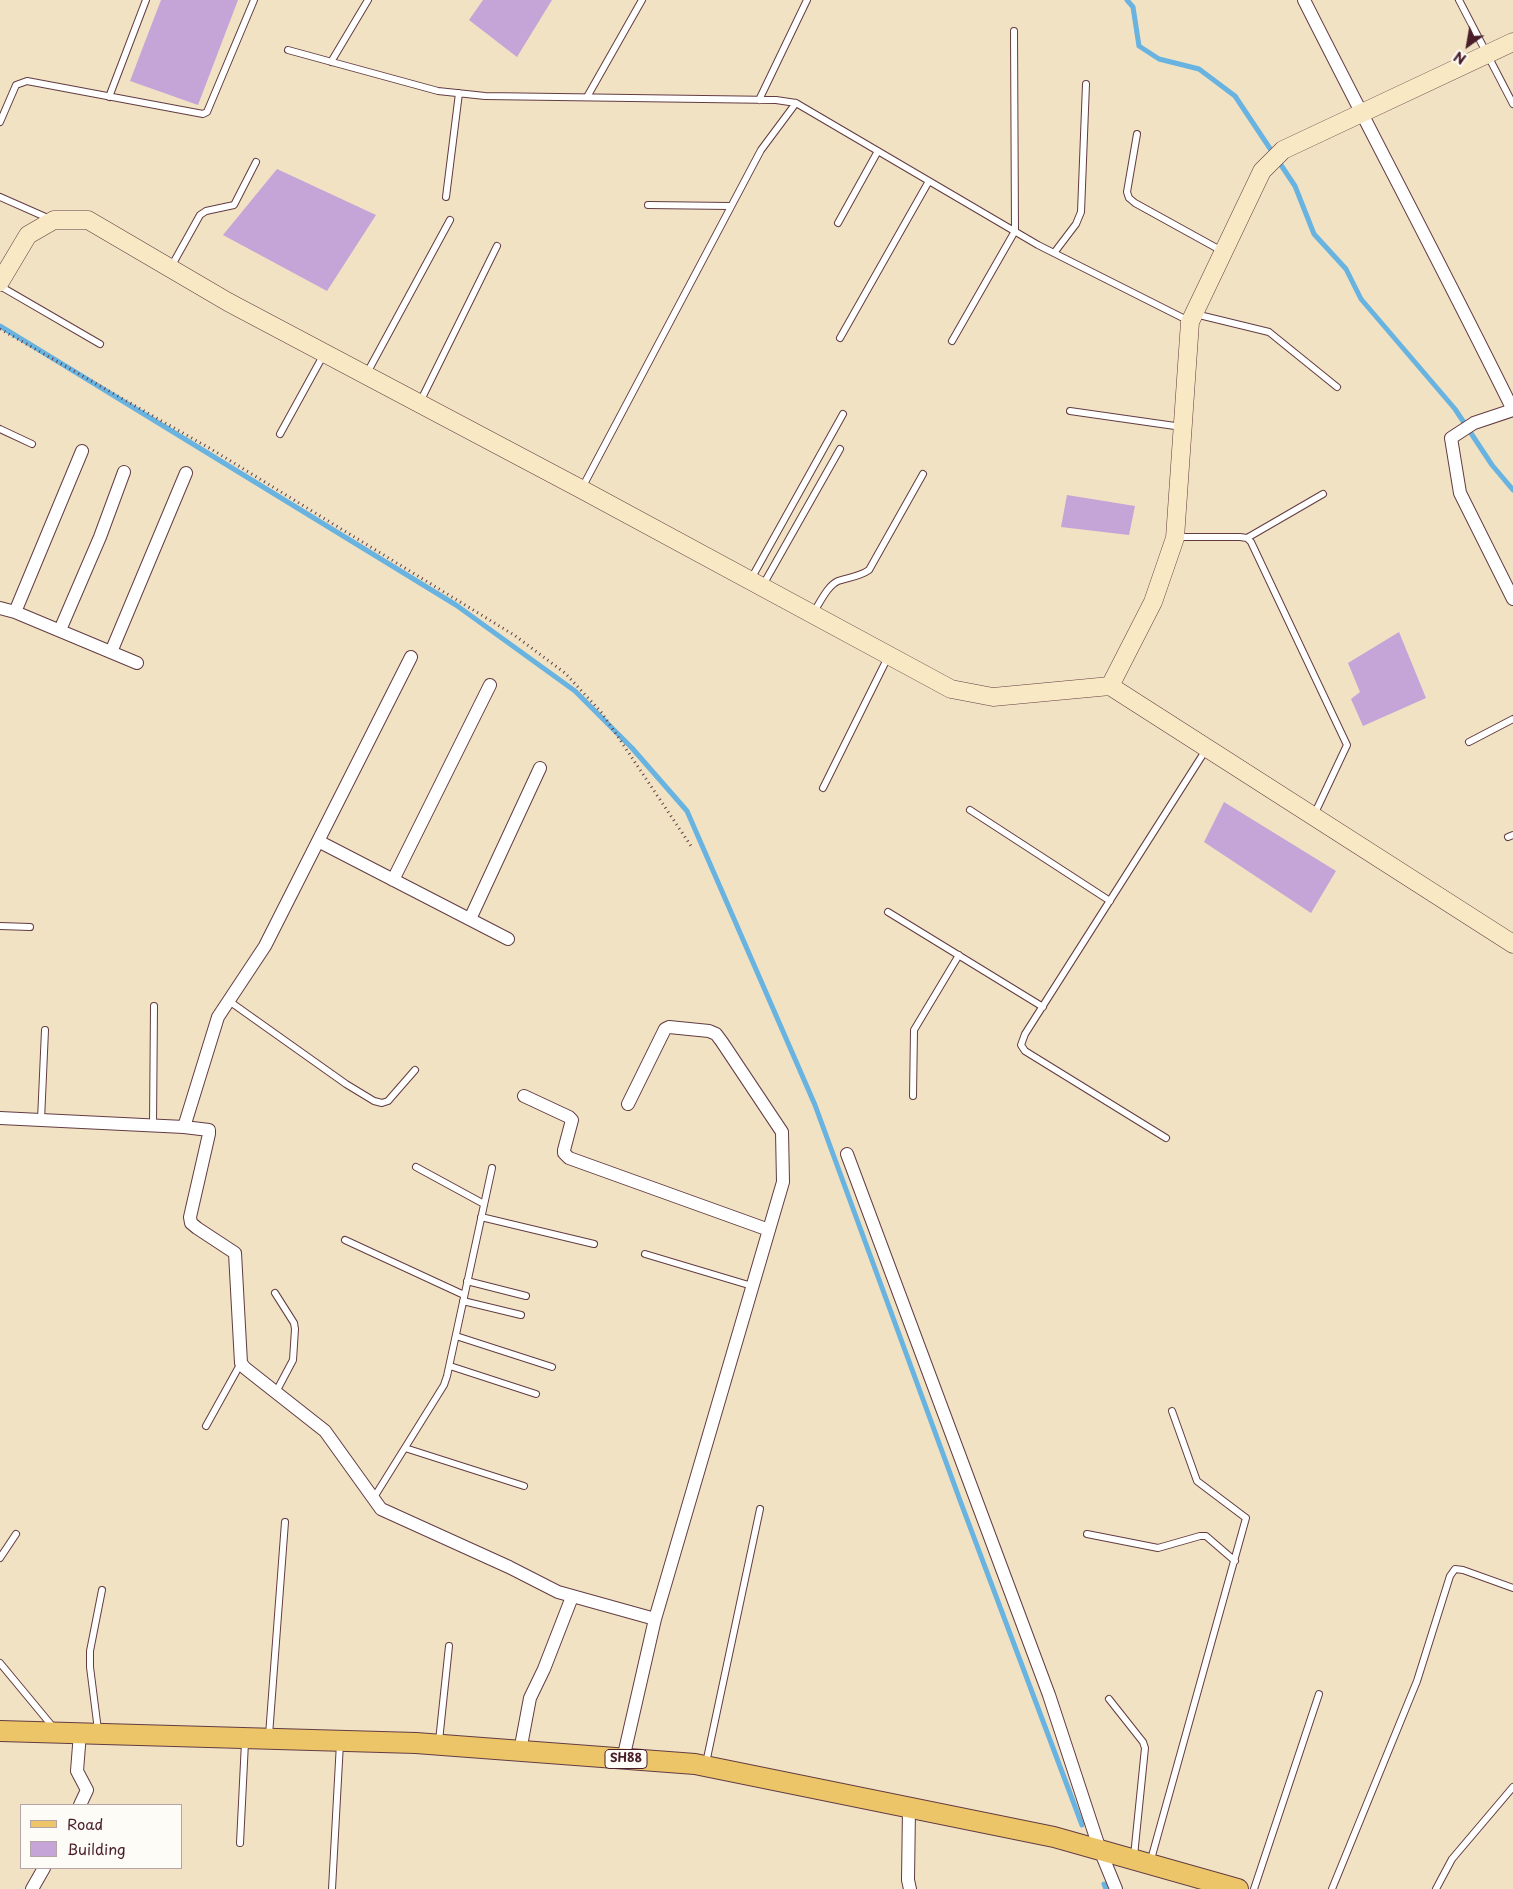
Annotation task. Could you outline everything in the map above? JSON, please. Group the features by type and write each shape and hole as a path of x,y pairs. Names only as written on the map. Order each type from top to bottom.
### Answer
{"main road":[{"name":"SH88","path":"0,1730 439,1745 705,1766 1054,1837 1238,1889"}],"street":[{"path":"1304,0 1442,267 1513,410 1474,423 1451,438 1460,493 1513,599"},
{"path":"1110,686 1153,602 1175,538 1192,318 1262,171 1283,150 1513,42"},
{"path":"0,282 28,234 54,220 88,220 228,302 581,489 951,689 993,697 1110,686 1513,944"},
{"path":"15,612 82,452"},
{"path":"60,630 100,537 124,472"},
{"path":"111,652 186,473"},
{"path":"0,608 15,612 137,662"},
{"path":"184,1127 218,1017 262,950 411,657"},
{"path":"393,880 490,685"},
{"path":"470,920 540,768"},
{"path":"318,841 508,939"},
{"path":"623,1759 655,1619 783,1182 782,1132 716,1034 709,1031 669,1027 665,1030 628,1104"},
{"path":"524,1096 572,1120 564,1150 564,1153 569,1158 769,1230"},
{"path":"0,1118 184,1127 209,1130 190,1216 191,1223 235,1253 242,1363 245,1368 326,1431 381,1509 509,1567 558,1592 655,1619"},
{"path":"847,1154 1049,1695 1100,1850 1116,1889"},
{"path":"520,1751 530,1698 544,1669 572,1597"},
{"path":"81,1804 88,1790 77,1771 89,1733"},
{"path":"909,1808 910,1889"},
{"path":"32,1889 43,1869"}],"lane":[{"path":"109,96 146,0"},
{"path":"0,122 16,85 27,81 203,114 207,112 254,0"},
{"path":"331,62 368,0"},
{"path":"587,97 642,0"},
{"path":"759,100 807,0"},
{"path":"1459,0 1513,104"},
{"path":"952,341 1015,231 1014,31"},
{"path":"288,50 438,91 485,96 759,100 796,103 1054,252 1192,318 1268,332 1337,387"},
{"path":"1054,252 1076,224 1081,212 1086,84"},
{"path":"446,197 459,93"},
{"path":"581,489 760,150 796,103"},
{"path":"1137,134 1127,192 1129,198 1135,204 1224,252"},
{"path":"838,223 878,151"},
{"path":"170,268 200,215 206,211 234,205 256,162"},
{"path":"840,338 929,181"},
{"path":"0,197 54,220"},
{"path":"648,205 730,206"},
{"path":"366,376 450,220"},
{"path":"419,404 497,246"},
{"path":"0,286 100,344"},
{"path":"280,434 324,354"},
{"path":"1070,412 1183,427"},
{"path":"756,585 843,414"},
{"path":"0,429 32,444"},
{"path":"756,585 840,449"},
{"path":"812,615 832,585 838,581 862,575 869,570 923,474"},
{"path":"1247,538 1323,494"},
{"path":"1175,538 1240,537 1247,538 1251,542 1347,745 1314,816"},
{"path":"823,788 889,656"},
{"path":"1468,742 1513,719"},
{"path":"1166,1138 1025,1051 1021,1045 1025,1034 1208,748"},
{"path":"970,810 1110,901"},
{"path":"888,912 1043,1007"},
{"path":"0,926 30,926"},
{"path":"913,1096 914,1030 959,955"},
{"path":"229,1001 346,1084 382,1103 388,1101 415,1070"},
{"path":"153,1126 154,1006"},
{"path":"41,1120 45,1030"},
{"path":"416,1166 484,1204"},
{"path":"373,1499 444,1385 450,1366 492,1168"},
{"path":"481,1217 594,1244"},
{"path":"345,1240 464,1298 521,1315"},
{"path":"645,1254 752,1286"},
{"path":"467,1281 526,1296"},
{"path":"275,1293 294,1323 295,1329 293,1360 276,1392"},
{"path":"456,1336 552,1366"},
{"path":"206,1426 242,1363"},
{"path":"450,1366 536,1394"},
{"path":"1141,1862 1235,1562 1246,1518 1196,1481 1172,1411"},
{"path":"405,1448 524,1486"},
{"path":"705,1766 760,1508"},
{"path":"269,1739 285,1522"},
{"path":"0,1558 16,1534"},
{"path":"1087,1534 1158,1548 1206,1536 1235,1562"},
{"path":"1332,1889 1418,1681 1450,1576 1455,1569 1463,1570 1513,1588"},
{"path":"89,1733 90,1651 102,1590"},
{"path":"439,1745 449,1646"},
{"path":"0,1662 58,1732"},
{"path":"1254,1889 1319,1694"},
{"path":"1109,1700 1144,1742 1141,1862"},
{"path":"240,1843 245,1738"},
{"path":"332,1889 340,1741"},
{"path":"1436,1889 1452,1859 1513,1787"}],"path":[{"path":"0,329 211,449 514,635 565,673 602,713 693,849"}],"building":[{"path":"161,0 238,0 198,105 130,81"},
{"path":"483,0 552,0 517,57 469,20"},
{"path":"277,169 376,215 327,291 223,235"},
{"path":"1067,495 1135,506 1129,535 1061,527"},
{"path":"1399,632 1426,698 1363,726 1351,699 1360,692 1348,663"},
{"path":"1224,802 1336,871 1311,913 1204,842"}],"waterway":[{"path":"1127,0 1133,7 1139,46 1159,59 1199,69 1235,96 1295,186 1314,234 1346,269 1361,299 1455,409 1492,465 1513,490"},
{"path":"0,326 456,605 575,691 632,748 687,811 815,1105 1082,1825"},
{"path":"1104,1884 1106,1889"}]}
